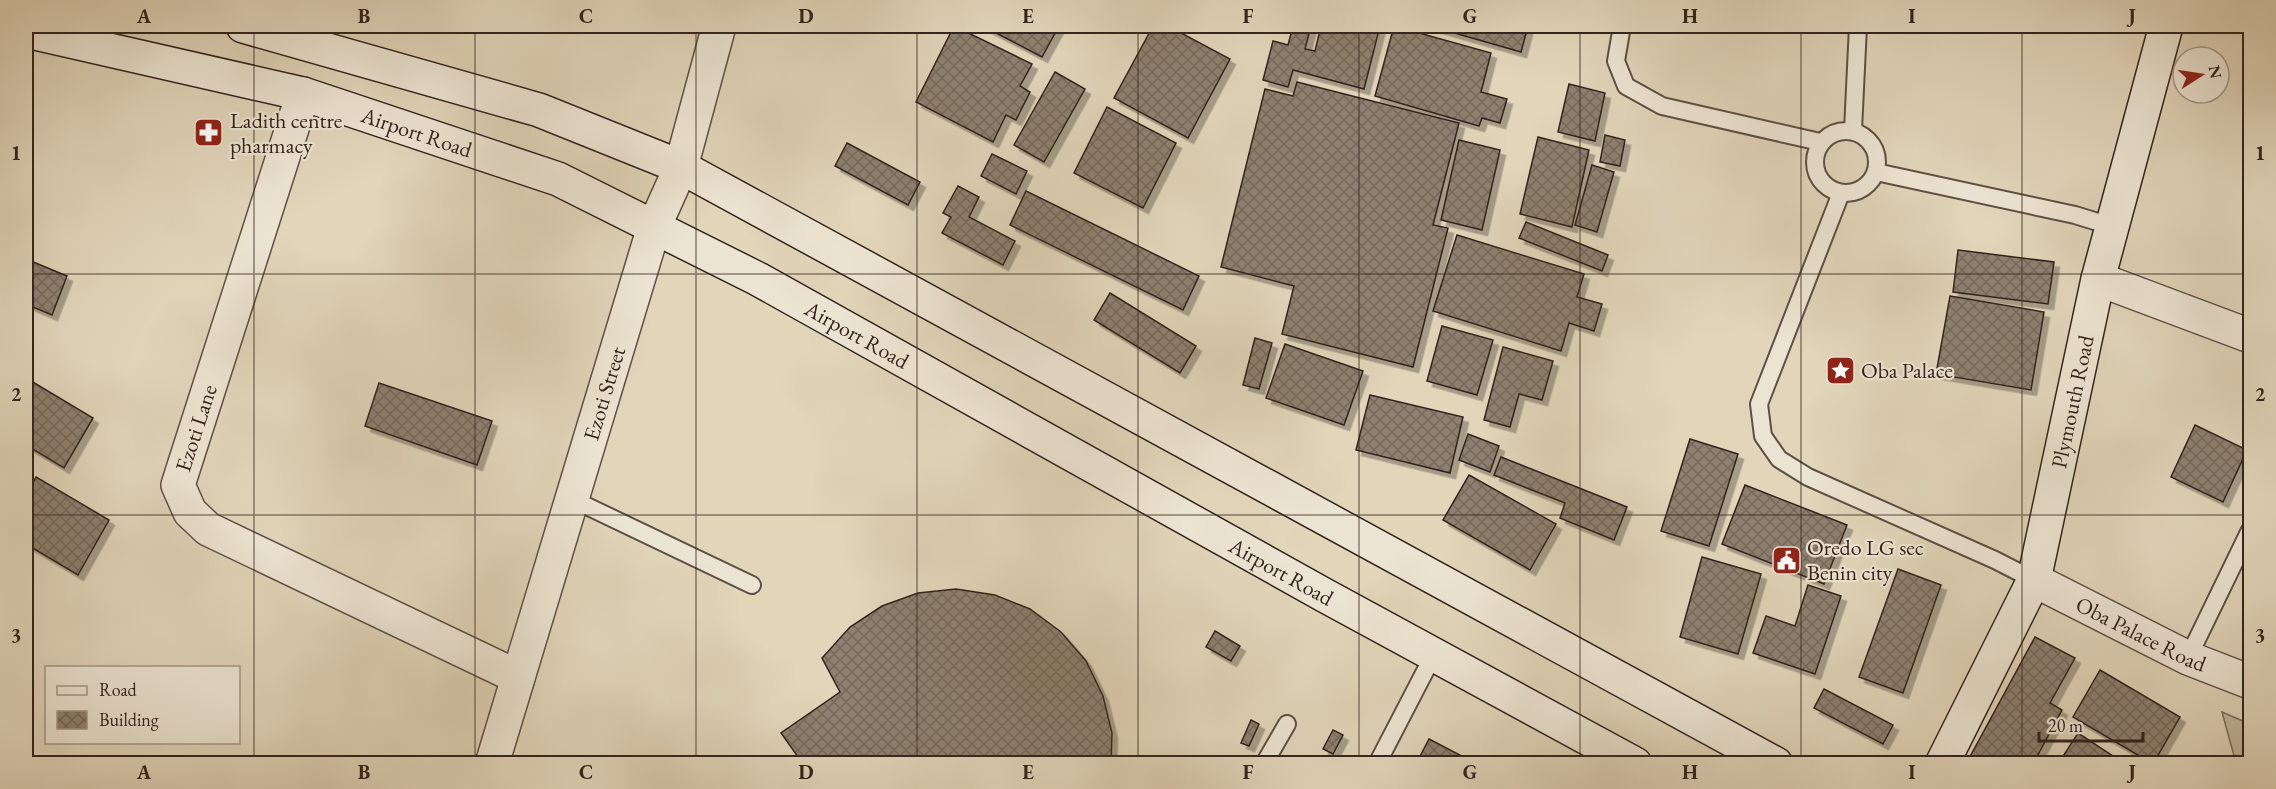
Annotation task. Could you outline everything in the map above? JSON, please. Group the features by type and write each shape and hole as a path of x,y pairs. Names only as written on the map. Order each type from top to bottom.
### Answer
{"main road":[{"path":"243,26 539,110 681,168 1776,764"},
{"name":"Ezoti Street","path":"492,764 654,227 681,168 719,26"},
{"name":"Plymouth Road","path":"1942,764 2034,580 2098,279 2166,26"},
{"name":"Airport Road","path":"26,32 303,94 558,179 758,279 1635,764"},
{"name":"Ezoti Lane","path":"303,94 178,485 190,512 208,529 518,677"},
{"path":"2098,279 2250,336"},
{"name":"Oba Palace Road","path":"2034,580 2188,658 2250,682"}],"lane":[{"path":"1622,26 1616,61 1626,86 1662,106 1820,142"},
{"path":"1853,130 1858,26"},
{"path":"1853,130 1868,139 1873,147 1877,155 1876,172 1862,189 1852,193 1841,193 1826,187 1816,174 1814,158 1820,142 1835,131 1853,130"},
{"path":"1876,172 2075,215 2114,226"},
{"path":"1841,193 1759,404 1763,436 1779,459 1808,477 1995,560 2034,580"},
{"path":"572,499 752,585"},
{"path":"2188,658 2250,530"},
{"path":"1377,764 1434,654"},
{"path":"1264,764 1287,724"}],"shaded area":[{"path":"2222,712 2250,724 2250,763 2236,763"}],"building":[{"path":"954,26 1032,64 1020,86 1030,92 1016,120 1006,115 993,142 916,102"},
{"path":"983,26 1059,26 1042,57"},
{"path":"1153,26 1168,26 1230,59 1188,138 1114,98"},
{"path":"1293,26 1311,26 1305,49 1315,51 1321,26 1380,26 1364,89 1293,70 1288,87 1263,80 1273,41 1288,45"},
{"path":"1394,26 1491,53 1481,92 1507,99 1500,123 1482,118 1479,126 1375,96"},
{"path":"1430,26 1528,26 1521,52"},
{"path":"1055,72 1085,89 1044,162 1014,145"},
{"path":"1297,82 1459,123 1433,225 1448,228 1413,367 1282,334 1294,286 1221,267 1265,89 1293,96"},
{"path":"1569,84 1605,93 1595,141 1558,132"},
{"path":"1107,107 1176,143 1143,208 1074,173"},
{"path":"1605,135 1625,140 1620,166 1600,162"},
{"path":"1538,137 1589,150 1572,227 1520,214"},
{"path":"1459,140 1500,150 1482,230 1441,220"},
{"path":"847,143 920,182 908,205 835,166"},
{"path":"992,154 1027,171 1016,194 981,176"},
{"path":"1592,165 1614,172 1597,232 1575,225"},
{"path":"958,186 979,197 969,217 1015,241 1003,265 942,233 951,217 943,213"},
{"path":"1026,191 1199,276 1183,310 1010,225"},
{"path":"1526,222 1608,255 1602,271 1519,238"},
{"path":"1457,235 1584,274 1577,297 1602,304 1594,331 1569,323 1561,351 1433,311"},
{"path":"1958,250 2054,262 2048,304 1953,292"},
{"path":"26,259 67,276 52,315 26,304"},
{"path":"1110,293 1196,346 1180,373 1094,320"},
{"path":"1950,296 2044,312 2031,390 1936,374"},
{"path":"1442,326 1493,340 1477,395 1427,381"},
{"path":"1255,338 1272,343 1259,389 1243,385"},
{"path":"1285,344 1363,371 1344,425 1266,398"},
{"path":"1503,347 1553,361 1542,400 1519,394 1510,427 1484,420"},
{"path":"26,378 93,418 64,468 26,445"},
{"path":"379,383 492,421 477,465 365,426"},
{"path":"1370,395 1463,417 1450,473 1356,450"},
{"path":"2195,425 2247,450 2223,502 2171,477"},
{"path":"1468,434 1499,446 1490,472 1459,460"},
{"path":"1690,439 1738,454 1709,546 1661,531"},
{"path":"1501,457 1627,507 1614,540 1560,518 1565,503 1494,475"},
{"path":"1469,475 1556,524 1530,570 1443,520"},
{"path":"36,477 109,520 78,575 26,544 26,495"},
{"path":"1745,485 1847,525 1824,584 1722,544"},
{"path":"1702,557 1761,574 1738,654 1680,637"},
{"path":"1898,569 1941,585 1903,693 1859,677"},
{"path":"1808,585 1841,596 1815,674 1753,653 1766,616 1795,626"},
{"path":"956,589 995,595 1030,609 1061,632 1086,661 1103,696 1112,733 1111,764 803,764 781,733 840,692 822,658 850,627 882,606 918,593"},
{"path":"1215,631 1240,646 1231,661 1206,647"},
{"path":"2035,637 2075,658 2050,703 2062,710 2033,764 1966,764"},
{"path":"2100,670 2180,717 2153,764 2073,717"},
{"path":"1824,689 1893,725 1883,744 1814,708"},
{"path":"1251,720 1259,724 1249,746 1241,743"},
{"path":"1333,730 1343,735 1333,754 1323,749"},
{"path":"2078,733 2125,764 2058,764"},
{"path":"1429,739 1477,764 1416,764"}],"place":[{"name":"Ladith centre pharmacy","path":"209,133"},
{"name":"Oba Palace","path":"1840,370"},
{"name":"Oredo LG sec Benin city","path":"1786,560"}]}
